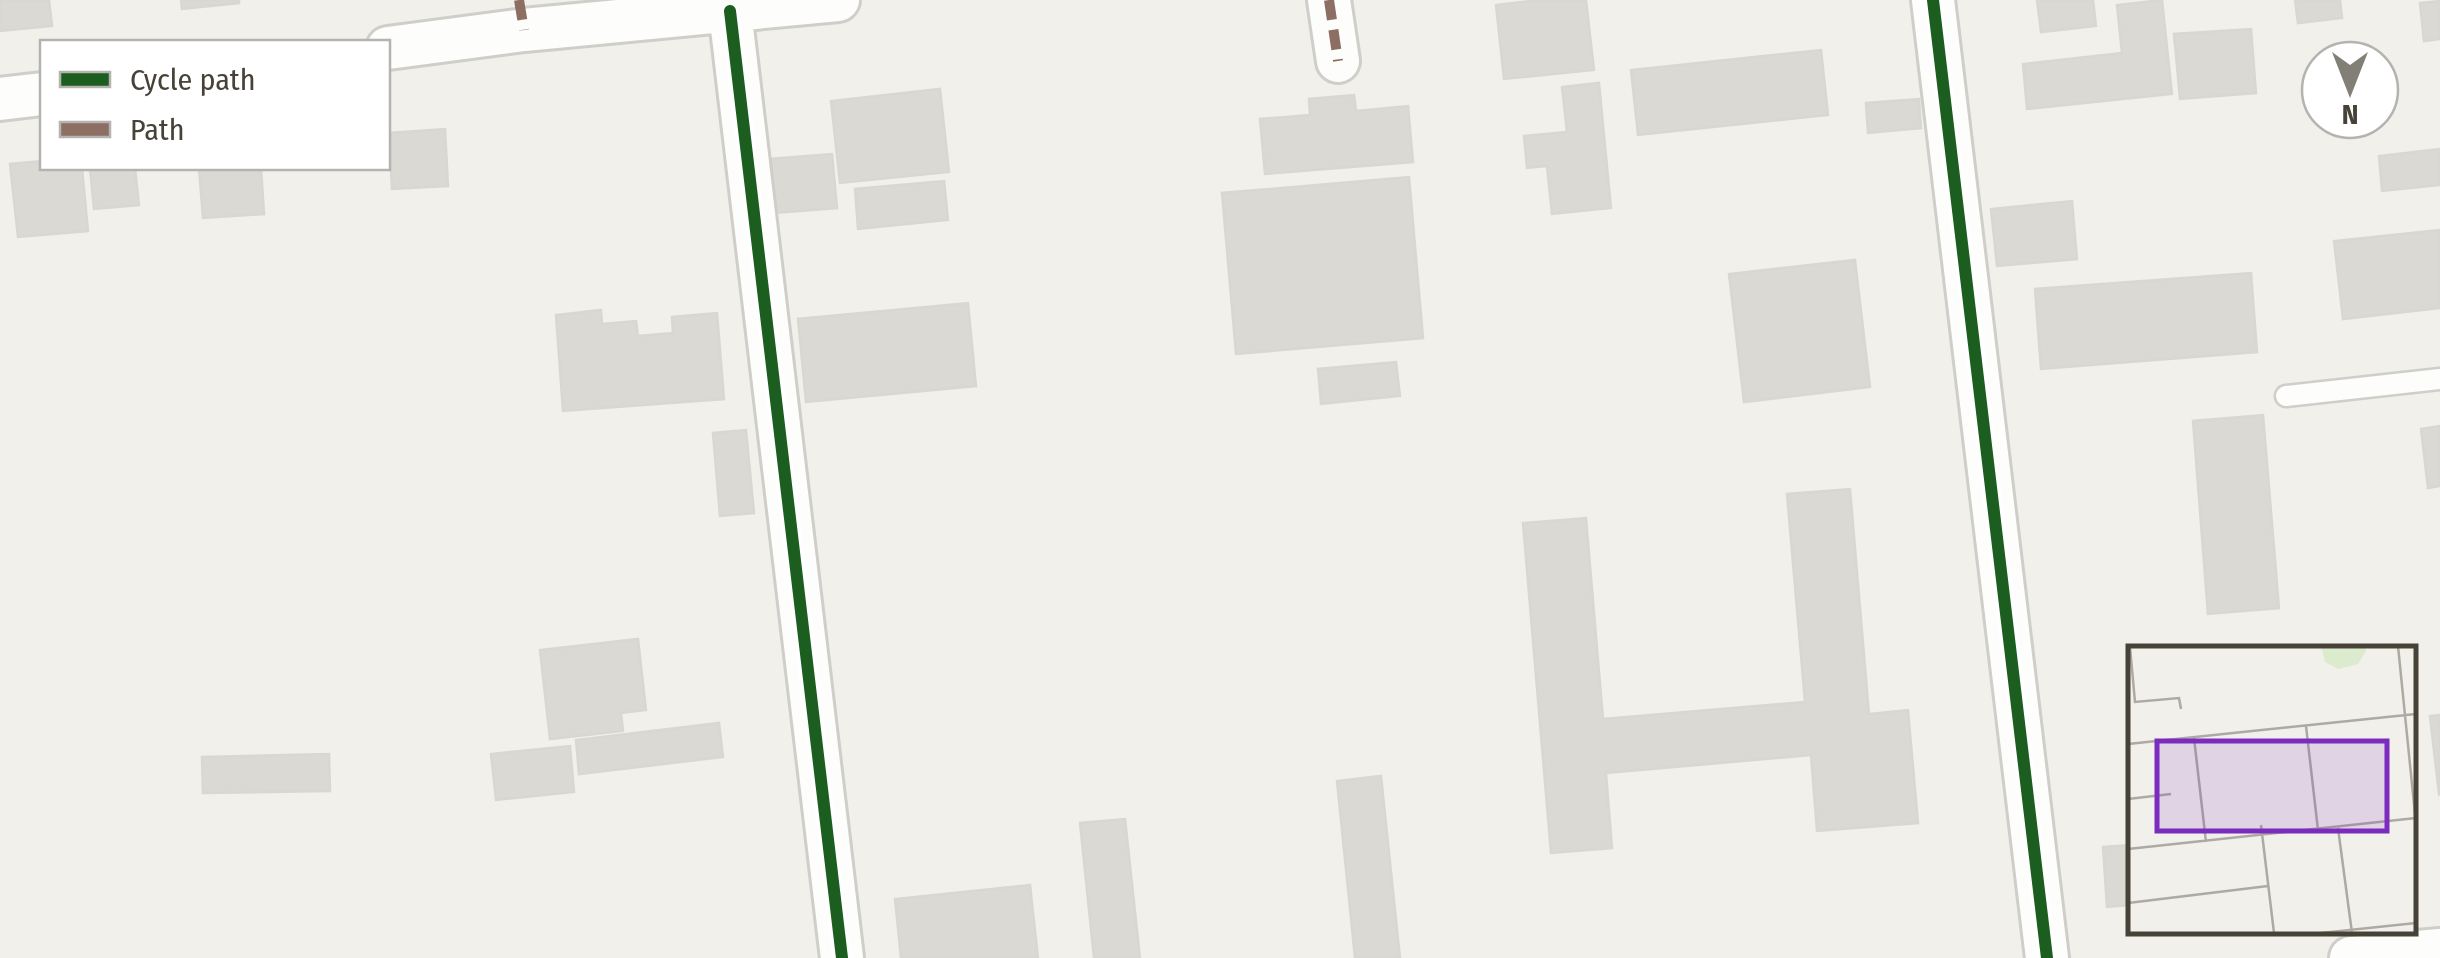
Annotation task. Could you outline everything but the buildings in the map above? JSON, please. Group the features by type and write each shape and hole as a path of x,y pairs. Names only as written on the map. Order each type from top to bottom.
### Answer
{"street":[{"path":"390,48 522,15 730,12 838,0"},
{"path":"1328,0 1338,62"},
{"path":"1934,0 2046,958"},
{"path":"730,12 842,958"},
{"path":"0,100 40,94"},
{"path":"2351,958 2440,950"}],"lane":[{"path":"2286,396 2440,379"}],"marked path":[{"path":"519,0 524,30"},
{"path":"1329,0 1338,61"}],"cycle path":[{"path":"1933,0 2047,958"},
{"path":"730,11 842,958"}]}
